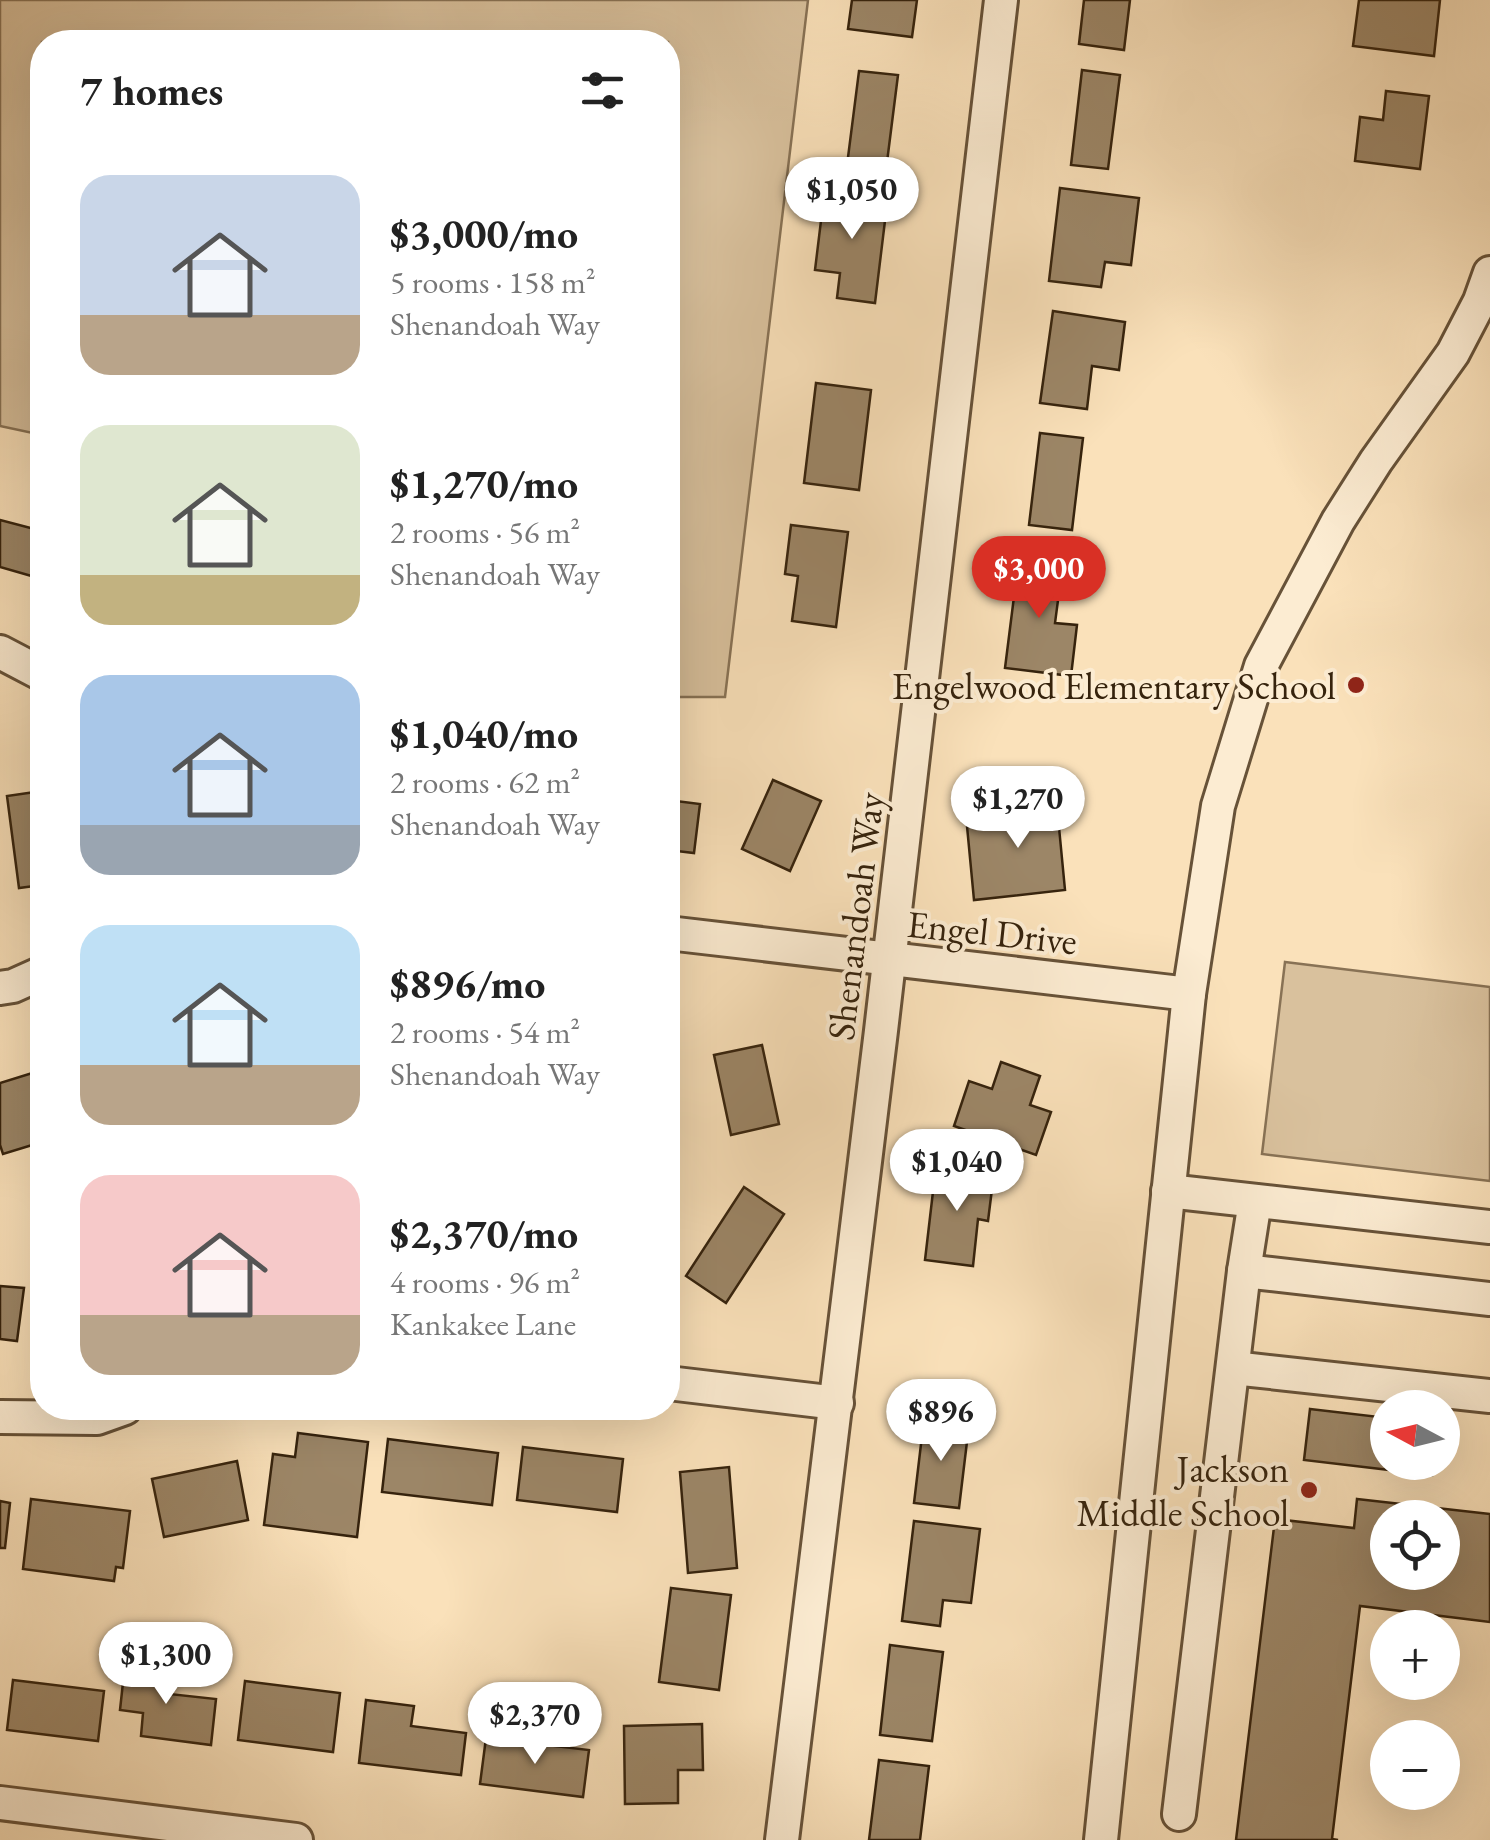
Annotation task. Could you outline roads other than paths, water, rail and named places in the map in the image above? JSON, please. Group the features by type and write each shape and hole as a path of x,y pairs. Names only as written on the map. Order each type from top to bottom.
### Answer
{"street":[{"name":"Shenandoah Way","path":"782,1840 1001,0"},
{"path":"1100,1840 1190,994 1218,806 1261,666 1338,521 1453,353 1490,273"},
{"path":"0,652 30,668"},
{"name":"Engel Drive","path":"680,934 1190,994"},
{"path":"0,988 30,978"},
{"path":"1168,1191 1490,1228"},
{"path":"1179,1814 1255,1201"},
{"path":"1244,1272 1490,1299"},
{"path":"1232,1368 1490,1396"},
{"path":"680,1384 837,1403"},
{"path":"0,1417 30,1417"},
{"path":"0,1804 296,1840"}],"place":[{"name":"Engelwood Elementary School","path":"1356,685"},
{"name":"Jackson Middle School","path":"1309,1490"}]}
